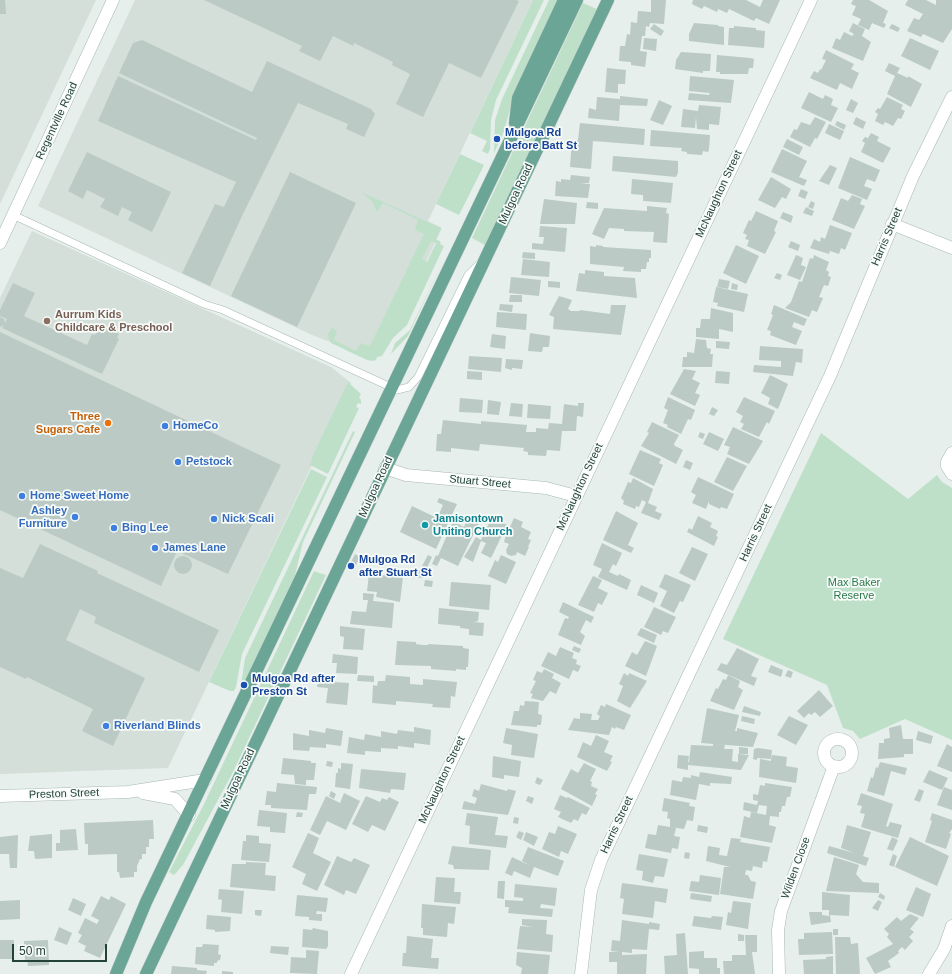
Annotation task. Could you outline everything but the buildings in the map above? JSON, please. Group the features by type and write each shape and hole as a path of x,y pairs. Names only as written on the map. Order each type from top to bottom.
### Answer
{"main road":[{"path":"514,134 518,98 564,0"},
{"path":"116,974 146,902 189,815 577,0"},
{"name":"Mulgoa Road","path":"146,974 608,0"}],"street":[{"name":"Regentville Road","path":"0,243 113,0"},
{"name":"McNaughton Street","path":"351,974 810,0"},
{"name":"Harris Street","path":"581,974 590,896 601,860 830,376 892,224 913,176 952,97"},
{"path":"892,224 952,248"},
{"path":"952,453 947,462 947,466 952,474"},
{"name":"Stuart Street","path":"385,468 406,475 546,488 576,496"},
{"name":"Wilden Close","path":"779,974 778,930 781,911 834,766"},
{"name":"Preston Street","path":"0,796 128,792 205,780"},
{"name":"Preston Street","path":"128,792 170,797 180,803 189,815"},
{"path":"929,974 941,955 952,926"}],"lane":[{"path":"13,215 204,304 212,305 393,388 406,389 418,377 468,275 488,254"}],"shaded area":[{"path":"0,0 96,0 0,204"},
{"path":"135,0 533,0 428,221 442,228 382,355 378,356 376,359 312,335 38,206"},
{"name":"HomeCo","path":"32,231 331,367 351,383 168,768 0,774 0,298"}],"green space":[{"path":"533,0 544,0 496,100 491,120 490,149 488,154 482,151 487,141 470,133"},
{"path":"549,0 560,0 512,102 504,131 494,153 495,120 502,99"},
{"path":"583,3 597,9 485,245 472,238"},
{"path":"460,154 484,165 459,215 436,204"},
{"path":"361,192 441,228 436,239 444,246 407,325 393,338 382,356 377,357 376,360 373,361 367,360 331,343 328,334 332,328 337,330 334,340 356,351 361,343 370,346 424,234 415,230 418,220 383,203 377,212 372,201","holes":["431,241 436,243 427,262 422,259"]},
{"path":"444,259 408,336 391,354 395,343 410,330"},
{"path":"348,382 361,394 359,397 361,404 358,403 356,407 359,408 328,474 310,465 313,455"},
{"path":"353,431 355,432 303,542 295,575 240,692 245,658"},
{"name":"Max Baker Reserve","path":"821,433 908,499 937,475 942,482 952,488 952,740 905,719 860,739 853,731 843,728 827,685 723,639"},
{"path":"311,469 327,477 242,654 236,687 234,691 230,691 209,682"},
{"path":"314,571 326,575 233,772 183,865 174,875 169,872 205,802"}],"place":[{"name":"Mulgoa Rd before Batt St","path":"497,139"},
{"name":"Aurrum Kids Childcare & Preschool","path":"47,321"},
{"name":"Three Sugars Cafe","path":"108,423"},
{"name":"HomeCo","path":"165,426"},
{"name":"Petstock","path":"178,462"},
{"name":"Home Sweet Home","path":"22,496"},
{"name":"Ashley Furniture","path":"75,517"},
{"name":"Nick Scali","path":"214,519"},
{"name":"Jamisontown Uniting Church","path":"425,525"},
{"name":"Bing Lee","path":"114,528"},
{"name":"James Lane","path":"155,548"},
{"name":"Mulgoa Rd after Stuart St","path":"351,566"},
{"name":"Mulgoa Rd after Preston St","path":"244,685"},
{"name":"Riverland Blinds","path":"106,726"}]}
